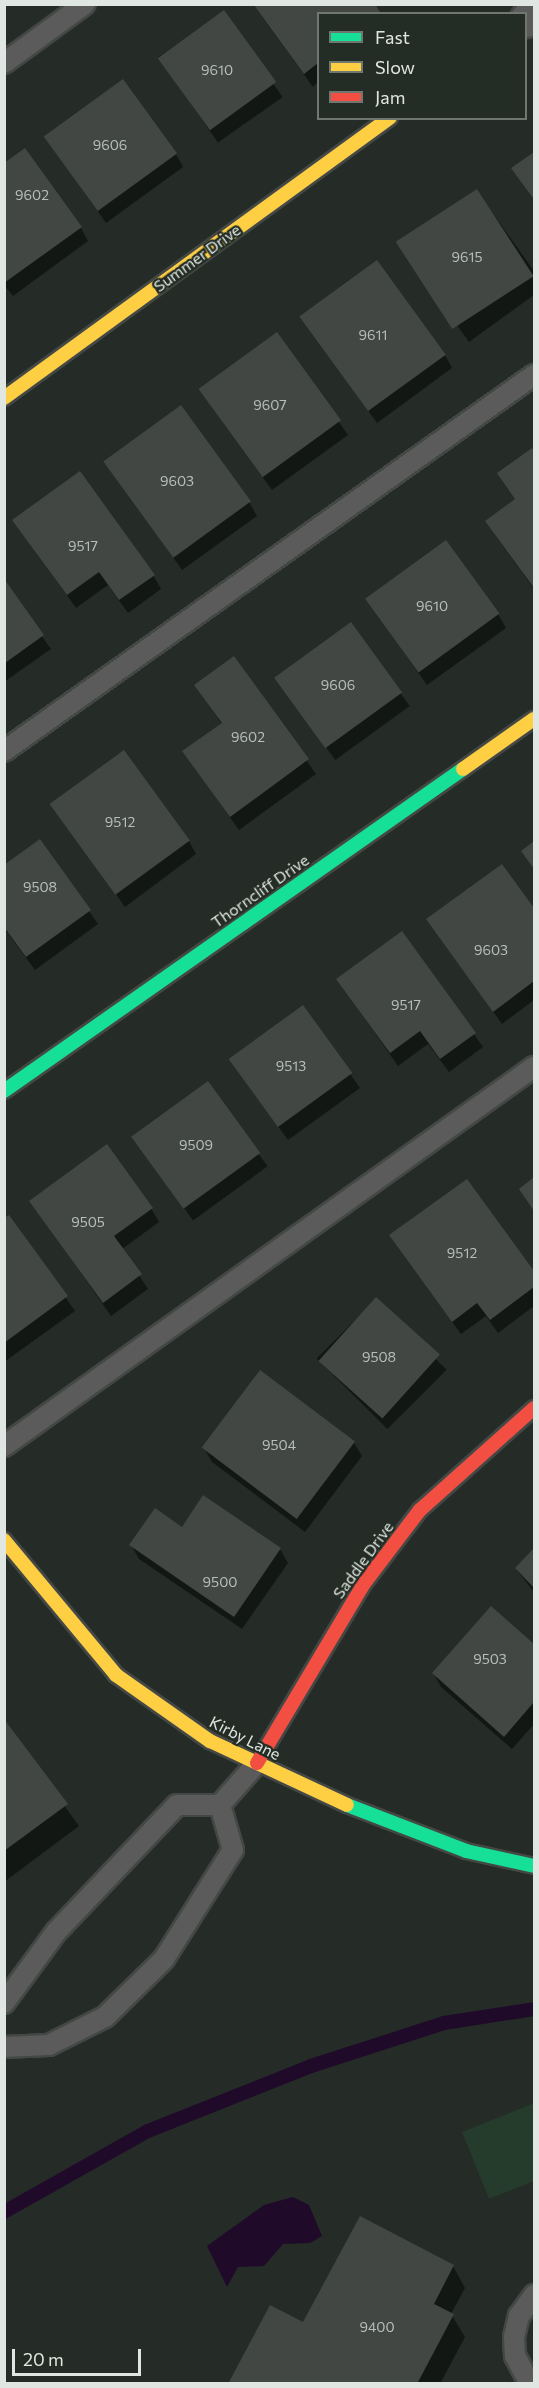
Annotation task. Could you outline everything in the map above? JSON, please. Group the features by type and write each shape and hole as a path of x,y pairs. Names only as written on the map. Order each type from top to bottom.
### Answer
{"street":[{"name":"Summer Drive","path":"4,398 387,120"},
{"name":"Thorncliff Drive","path":"4,1091 534,718"},
{"name":"Saddle Drive","path":"257,1763 363,1585 413,1520 534,1408"},
{"name":"Kirby Lane","path":"4,1540 116,1675 210,1741 466,1851 534,1866"}],"lane":[{"path":"4,63 85,4"},
{"path":"4,751 534,375"},
{"path":"4,1446 534,1067"},
{"path":"4,2003 56,1932 177,1805 220,1805 257,1763"},
{"path":"4,2047 49,2044 105,2017 164,1959 233,1850 220,1805"},
{"path":"530,2384 515,2356 514,2337 519,2316 534,2295"}],"green space":[{"path":"534,2103 534,2181 489,2199 462,2132"}],"shaded area":[{"path":"293,2197 309,2205 322,2236 310,2243 283,2244 264,2266 238,2267 227,2287 207,2246 264,2205"}],"building":[{"path":"253,4 375,4 380,12 317,12 317,64 304,74"},
{"path":"224,10 276,82 210,130 158,58"},
{"path":"123,79 177,153 98,211 44,137"},
{"path":"25,148 82,227 4,283 4,163"},
{"path":"534,152 534,200 511,168"},
{"path":"477,189 534,276 452,329 396,242"},
{"path":"377,260 446,355 368,411 299,316"},
{"path":"277,332 341,420 263,477 199,389"},
{"path":"181,405 251,501 173,558 103,461"},
{"path":"532,448 534,452 534,588 485,521 515,499 497,473"},
{"path":"80,471 155,575 119,600 99,572 67,595 12,520"},
{"path":"446,540 499,614 419,672 365,599"},
{"path":"5,580 44,635 5,663"},
{"path":"351,622 402,692 325,748 274,678"},
{"path":"234,656 309,759 230,817 182,751 222,723 194,685"},
{"path":"124,750 190,841 115,895 50,804"},
{"path":"40,839 91,910 26,957 4,927 4,865"},
{"path":"534,841 534,869 521,851"},
{"path":"502,864 534,908 534,981 493,1012 426,919"},
{"path":"402,931 476,1033 440,1059 420,1031 390,1053 336,979"},
{"path":"303,1005 352,1073 278,1127 229,1059"},
{"path":"208,1081 260,1153 183,1209 131,1137"},
{"path":"107,1144 153,1208 114,1236 142,1274 103,1303 29,1201"},
{"path":"534,1177 534,1211 519,1189"},
{"path":"467,1179 534,1271 534,1287 490,1320 477,1303 452,1322 389,1235"},
{"path":"9,1215 68,1296 4,1343 4,1218"},
{"path":"376,1297 440,1355 382,1418 318,1361"},
{"path":"260,1370 355,1442 297,1519 202,1447"},
{"path":"203,1495 281,1548 234,1617 129,1545 155,1508 182,1527"},
{"path":"534,1548 534,1588 515,1568"},
{"path":"491,1606 534,1644 534,1702 504,1737 432,1673"},
{"path":"4,1719 68,1804 4,1851"},
{"path":"360,2216 454,2265 434,2304 454,2314 417,2384 228,2384 270,2305 303,2322"}],"waterway":[{"path":"4,2212 148,2131 311,2066 444,2023 534,2009"}],"traffic: fast":[{"path":"4,1091 463,769"},
{"path":"347,1805 466,1851 534,1866"}],"traffic: slow":[{"path":"4,398 387,120"},
{"path":"463,769 534,719"},
{"path":"4,1540 116,1675 210,1741 347,1805"}],"traffic: jam":[{"path":"257,1763 363,1585 420,1510 534,1408"}]}
